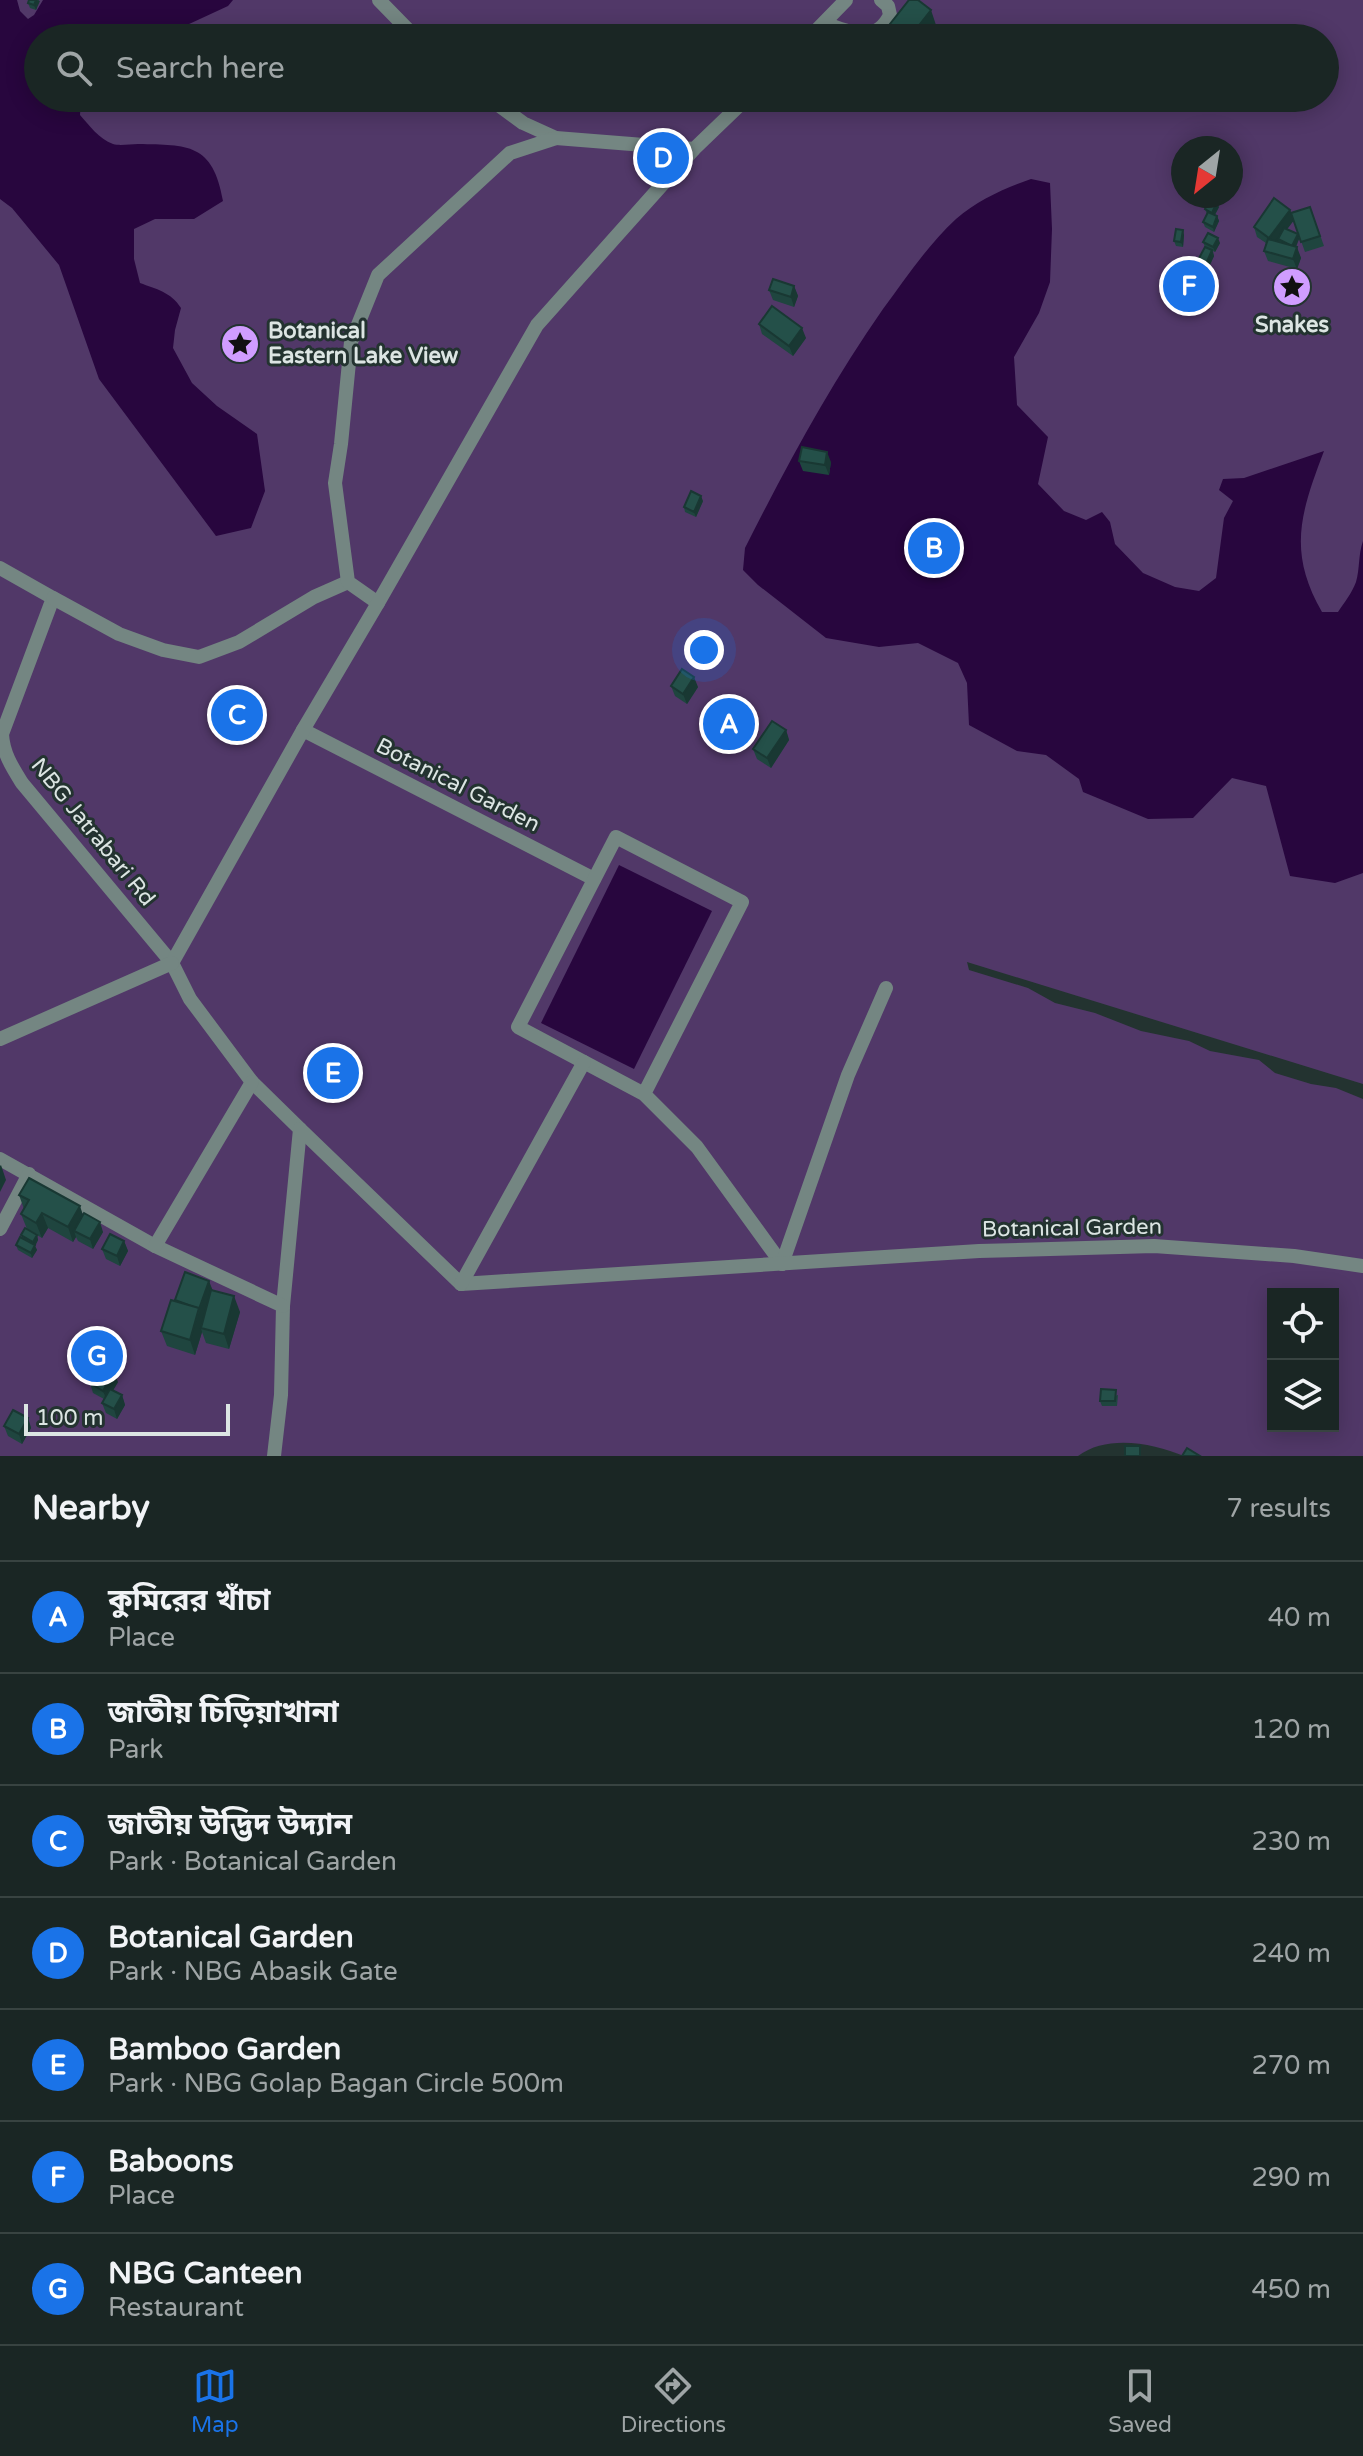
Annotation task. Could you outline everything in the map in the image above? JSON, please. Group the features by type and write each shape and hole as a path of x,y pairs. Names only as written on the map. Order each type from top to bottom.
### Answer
{"street":[{"path":"379,0 402,24"},
{"path":"829,24 825,23 846,0"},
{"path":"881,0 888,6 890,15 886,24"},
{"path":"508,112 523,123 556,138 694,149"},
{"path":"0,1039 172,963 537,325 694,149 732,112"},
{"path":"378,603 348,582 335,483 351,342 378,275 510,153 556,138"},
{"path":"0,568 119,634 163,650 199,657 239,642 314,597 348,582"},
{"name":"NBG Jatrabari Rd","path":"53,598 2,734 9,764 172,963 190,999 252,1082 300,1129"},
{"name":"Botanical Garden","path":"303,730 594,879"},
{"path":"644,1094 742,902 616,837 518,1027 644,1094 697,1147 782,1264"},
{"path":"782,1264 848,1075 886,988"},
{"path":"300,1129 461,1284 584,1062"},
{"path":"155,1246 252,1082"},
{"path":"274,1456 281,1395 283,1306 300,1129"},
{"path":"0,1159 155,1246 283,1306"},
{"path":"0,1229 29,1174"},
{"name":"Botanical Garden","path":"461,1284 979,1251 1154,1246 1294,1256 1363,1266"}],"shaded area":[{"path":"0,0 1363,0 1363,1084 967,962 969,970 1028,988 1055,1003 1095,1013 1141,1031 1189,1041 1210,1051 1259,1060 1275,1073 1336,1088 1363,1099 1363,1456 1184,1456 1158,1447 1130,1443 1090,1449 1078,1456 0,1456"},
{"path":"0,0 17,0 20,11 28,19 43,0 233,0 228,6 189,24 24,24 24,112 80,112 108,142 184,147 196,151 213,168 223,201 194,219 155,219 134,229 134,259 140,283 168,295 181,308 173,348 192,383 217,406 257,434 265,491 251,528 216,536 99,379 59,265 12,208 0,199"},
{"path":"1031,179 1050,183 1050,282 1039,313 1014,357 1017,405 1048,437 1038,484 1064,511 1086,520 1102,512 1110,522 1115,544 1143,573 1175,587 1199,591 1216,578 1224,518 1233,501 1219,490 1223,479 1244,478 1324,451 1304,513 1301,550 1304,570 1322,612 1338,612 1356,582 1363,541 1363,873 1335,883 1290,876 1266,786 1232,778 1193,818 1148,819 1083,792 1079,779 1046,755 1017,751 969,725 967,683 958,663 918,643 879,647 826,638 743,570 745,548 777,486 845,367 883,309 956,219 992,195"},
{"path":"619,865 712,911 634,1069 541,1023"}],"building":[{"path":"909,0 918,0 931,10 920,24 890,24"},
{"path":"1274,198 1290,210 1269,238 1254,227"},
{"path":"1310,207 1320,236 1301,242 1291,213"},
{"path":"1208,212 1217,216 1213,227 1203,222"},
{"path":"1284,228 1298,234 1292,246 1278,239"},
{"path":"1176,229 1183,230 1181,242 1174,241"},
{"path":"1208,233 1218,238 1213,247 1203,242"},
{"path":"1268,239 1297,247 1293,259 1264,251"},
{"path":"1205,247 1212,250 1206,264 1198,260"},
{"path":"1182,261 1189,261 1190,270 1182,271"},
{"path":"773,279 794,286 791,297 769,290"},
{"path":"772,306 802,328 789,346 759,324"},
{"path":"802,447 827,452 825,465 799,461"},
{"path":"691,491 701,496 694,512 684,507"},
{"path":"682,669 694,677 683,694 671,686"},
{"path":"772,721 786,730 767,758 753,749"},
{"path":"29,1178 80,1206 68,1227 42,1213 36,1223 21,1214 29,1200 19,1195"},
{"path":"84,1213 100,1222 90,1239 74,1231"},
{"path":"25,1228 37,1235 33,1242 21,1235"},
{"path":"110,1234 124,1241 117,1256 102,1249"},
{"path":"20,1237 35,1245 31,1253 16,1245"},
{"path":"185,1272 209,1281 199,1309 175,1300"},
{"path":"211,1290 234,1296 224,1334 201,1328"},
{"path":"171,1300 199,1308 190,1340 161,1331"},
{"path":"101,1364 114,1372 103,1391 90,1383"},
{"path":"110,1389 122,1395 114,1409 102,1403"},
{"path":"1101,1389 1116,1390 1115,1401 1100,1401"},
{"path":"13,1410 28,1418 19,1434 4,1426"},
{"path":"1125,1446 1140,1446 1140,1456 1125,1456"},
{"path":"1187,1448 1200,1456 1182,1456"}],"place":[{"name":"Botanical Garden","path":"663,158"},
{"name":"Baboons","path":"1189,286"},
{"name":"Snakes","path":"1292,287"},
{"name":"Botanical Eastern Lake View","path":"240,344"},
{"name":"জাতীয় চিড়িয়াখানা","path":"934,548"},
{"name":"জাতীয় উদ্ভিদ উদ্যান","path":"237,715"},
{"name":"কুমিরের খাঁচা","path":"729,724"},
{"name":"Bamboo Garden","path":"333,1073"},
{"name":"NBG Canteen","path":"97,1356"}]}
